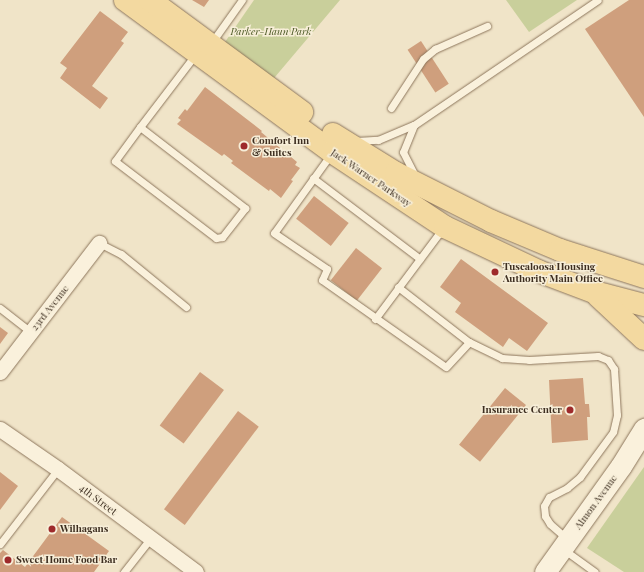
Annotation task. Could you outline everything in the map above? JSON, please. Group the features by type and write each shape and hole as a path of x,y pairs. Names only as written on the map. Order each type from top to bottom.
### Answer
{"main road":[{"name":"Jack Warner Parkway","path":"125,0 203,49 445,227 538,271 594,292 644,305"},
{"name":"Jack Warner Parkway","path":"150,0 203,49"},
{"name":"Jack Warner Parkway","path":"338,147 376,162 525,236 595,262 644,278"},
{"path":"594,292 624,318 644,339"},
{"name":"Almon Avenue","path":"549,570 621,466 644,429"}],"street":[{"name":"23rd Avenue","path":"0,372 100,243"},
{"name":"4th Street","path":"0,429 196,572"}],"lane":[{"path":"140,127 245,208 222,237 216,238 115,162 140,127 242,0"},
{"path":"469,342 446,367 375,319 322,280 327,269 274,233 313,178 338,147 378,140 414,125 598,0"},
{"path":"391,108 423,59 435,49 487,26"},
{"path":"414,125 402,152 408,166 424,187"},
{"path":"313,178 420,259"},
{"path":"375,319 445,227"},
{"path":"100,243 121,254 186,307"},
{"path":"398,288 469,342 502,358 528,360 598,356 608,360 614,369 617,415 613,432 580,477 567,488 549,497 544,506 545,516 565,545 595,572"},
{"path":"0,308 31,332"},
{"path":"0,544 58,470"},
{"path":"124,572 150,539"}],"green space":[{"name":"Parker-Haun Park","path":"254,0 340,0 264,90 216,55"},
{"path":"506,0 577,0 529,32"},
{"path":"644,467 644,572 624,572 587,548"}],"building":[{"path":"192,0 209,0 204,7"},
{"path":"629,0 644,0 644,117 585,29"},
{"path":"100,11 128,32 121,41 124,43 92,86 108,98 100,109 60,78 67,68 60,63"},
{"path":"421,41 449,84 435,92 408,50"},
{"name":"Comfort Inn & Suites","path":"205,87 262,131 261,132 297,162 295,165 300,168 281,198 231,163 233,161 224,154 222,156 177,124 181,120 178,118 185,109 187,111"},
{"path":"314,196 349,223 331,246 296,219"},
{"path":"356,248 382,268 357,301 331,280"},
{"path":"461,259 548,323 527,351 509,338 503,347 455,312 461,303 440,287"},
{"path":"0,327 8,333 0,344"},
{"path":"200,372 224,390 184,444 160,426"},
{"name":"Insurance Center","path":"583,378 585,404 589,404 590,417 587,417 588,440 552,443 549,380"},
{"path":"505,388 526,405 480,462 459,445"},
{"path":"238,411 259,427 185,525 164,509"},
{"path":"0,472 18,486 0,510"},
{"path":"62,517 109,551 94,572 0,572 0,553 3,550 25,567"}],"place":[{"name":"Comfort Inn & Suites","path":"244,146"},
{"name":"Tuscaloosa Housing Authority Main Office","path":"495,272"},
{"name":"Insurance Center","path":"570,410"},
{"name":"Wilhagans","path":"52,529"},
{"name":"Sweet Home Food Bar","path":"8,560"}]}
